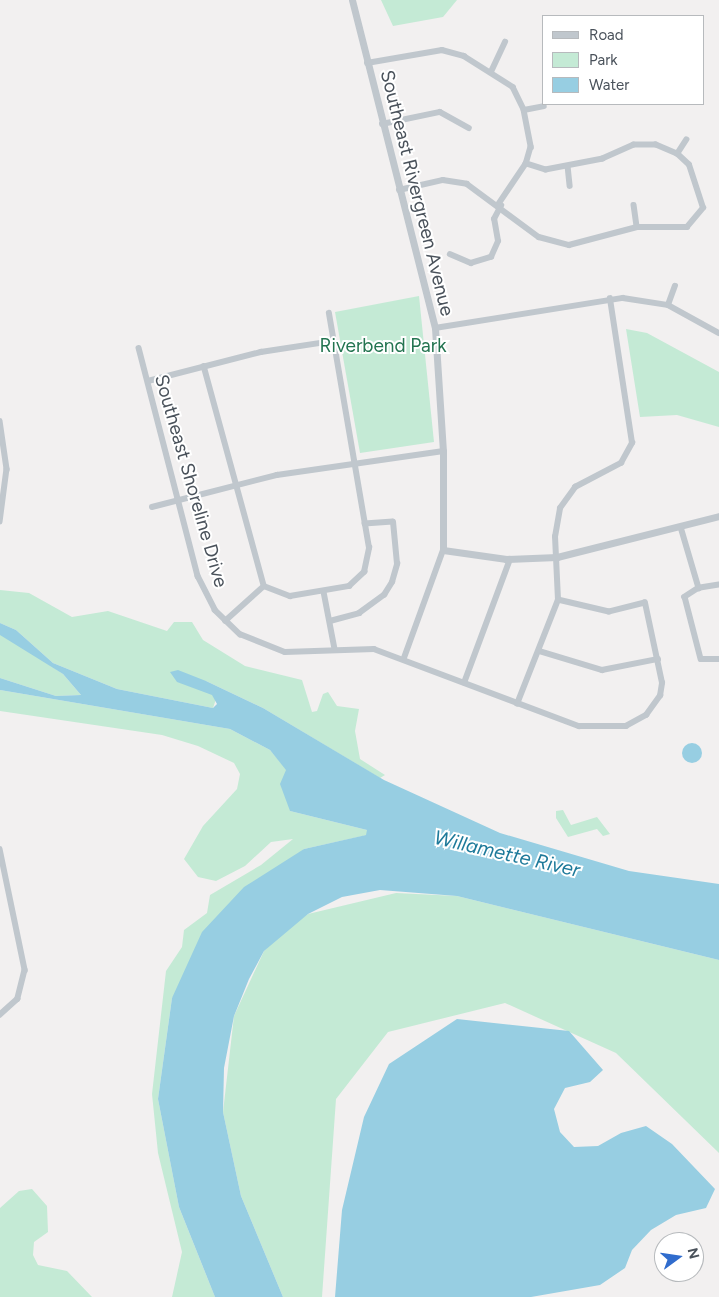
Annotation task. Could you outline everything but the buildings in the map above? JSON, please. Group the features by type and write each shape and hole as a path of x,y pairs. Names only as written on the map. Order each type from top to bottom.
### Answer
{"street":[{"name":"Southeast Rivergreen Avenue","path":"352,0 435,328 443,450 443,550 404,658"},
{"path":"491,72 505,42"},
{"path":"367,63 442,50 491,72 512,87 524,110 531,141 526,164 500,205 494,219 498,241 491,257 471,263 450,254"},
{"path":"524,110 544,106"},
{"path":"382,124 440,112 469,128"},
{"path":"677,154 686,140"},
{"path":"399,190 450,180 475,187 538,237 559,244 584,244 637,227 680,229 701,214 703,204 695,175 677,154 640,144 568,166 546,170 526,164"},
{"path":"568,166 570,186"},
{"path":"634,205 637,227"},
{"path":"668,305 675,286"},
{"path":"435,328 610,298 668,305 719,333"},
{"path":"517,704 558,600 555,524 564,499 581,483 616,468 632,442 610,298"},
{"path":"264,586 290,596 324,592 349,586 364,572 369,548 329,313"},
{"path":"148,381 204,366 334,341"},
{"name":"Southeast Shoreline Drive","path":"139,348 198,576 225,621 255,643 284,652 363,647 404,658 517,704 578,726 626,726 646,715 660,696 658,659 645,603 610,612 558,600"},
{"path":"204,366 264,586"},
{"path":"0,421 7,468 0,522"},
{"path":"152,507 236,486 355,463 443,450"},
{"path":"443,550 510,559 557,557 719,516"},
{"path":"330,620 359,613 384,595 392,582 397,555 393,522 365,524"},
{"path":"681,527 699,588"},
{"path":"464,683 510,559"},
{"path":"719,585 699,588 686,594 702,659 719,659"},
{"path":"225,621 264,586"},
{"path":"324,592 335,649"},
{"path":"539,650 602,670 658,659"},
{"path":"0,849 26,970 18,999 0,1015"}],"green space":[{"path":"381,0 457,0 443,17 393,26"},
{"name":"Riverbend Park","path":"419,296 434,442 360,453 335,312"},
{"path":"626,329 647,333 719,372 719,427 677,415 640,417"},
{"path":"0,590 29,593 72,617 108,611 167,631 174,622 192,622 203,640 245,666 302,680 312,712 317,711 323,694 328,692 337,706 359,709 355,731 360,759 385,775 380,778 263,708 206,681 216,699 213,708 117,689 53,663 16,630 0,623"},
{"path":"4,634 63,674 81,695 56,696 0,678 0,635"},
{"path":"0,690 230,729 270,750 287,770 290,811 367,830 367,835 304,849 172,998 158,1099 179,1207 215,1297 172,1297 182,1252 158,1153 152,1094 166,971 182,947 184,930 207,913 210,895 261,865 293,839 271,842 245,866 216,881 198,877 184,859 203,826 237,789 240,774 234,763 198,746 162,735 0,711"},
{"path":"563,810 571,825 597,817 610,834 603,836 597,829 568,837 556,818 556,811"},
{"path":"396,893 457,896 719,960 719,1153 616,1053 505,1003 388,1032 336,1099 322,1297 283,1297 241,1196 223,1112 234,1016 264,951 283,931 308,914"},
{"path":"32,1189 47,1206 48,1232 34,1242 33,1255 38,1265 67,1271 92,1297 0,1297 0,1208 19,1191"}],"water":[{"name":"Willamette River","path":"0,623 16,630 53,663 117,689 213,708 217,704 212,695 177,682 170,672 178,670 206,681 263,708 384,780 500,833 629,871 719,884 719,960 457,896 380,890 342,897 308,914 264,951 249,979 234,1016 224,1068 223,1112 241,1196 283,1297 215,1297 179,1207 158,1099 172,998 202,932 244,887 304,849 366,835 367,830 290,811 280,784 286,770 270,750 230,729 0,690 0,678 56,696 81,695 63,674 0,635"},
{"path":"692,743 699,746 702,753 699,760 692,763 685,760 682,753 685,746"},
{"path":"457,1019 569,1031 603,1070 590,1082 565,1088 554,1109 560,1132 574,1147 598,1146 621,1133 646,1126 672,1144 715,1189 706,1208 676,1215 651,1230 632,1250 625,1268 600,1285 531,1297 335,1297 342,1210 364,1117 389,1064"}]}
